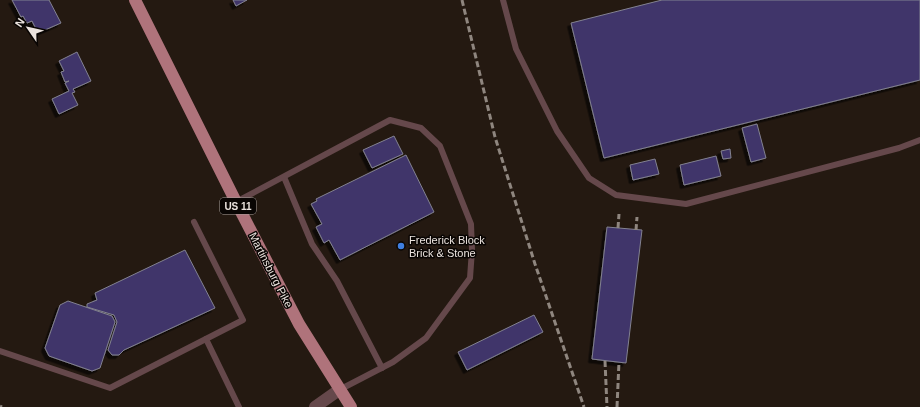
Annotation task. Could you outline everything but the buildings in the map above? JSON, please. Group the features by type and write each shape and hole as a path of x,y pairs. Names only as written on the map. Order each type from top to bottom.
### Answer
{"main road":[{"name":"Martinsburg Pike","path":"136,0 236,202 299,324 351,407"}],"street":[{"path":"314,407 339,390"}],"lane":[{"path":"503,0 516,49 557,130 589,178 616,196 686,204 899,148 920,140"},
{"path":"236,202 390,120 421,128 440,146 471,224 472,250 470,278 426,338 393,362 339,390"},
{"path":"284,177 312,244 337,281 382,368"},
{"path":"0,351 110,388 243,320 194,222"},
{"path":"206,339 239,407"}],"railway":[{"path":"462,0 495,137 535,264 584,407"},
{"path":"618,228 619,214"},
{"path":"636,230 637,217"},
{"path":"605,361 607,407"},
{"path":"617,407 619,362"}],"place":[{"name":"Frederick Block Brick & Stone","path":"401,246"}]}
